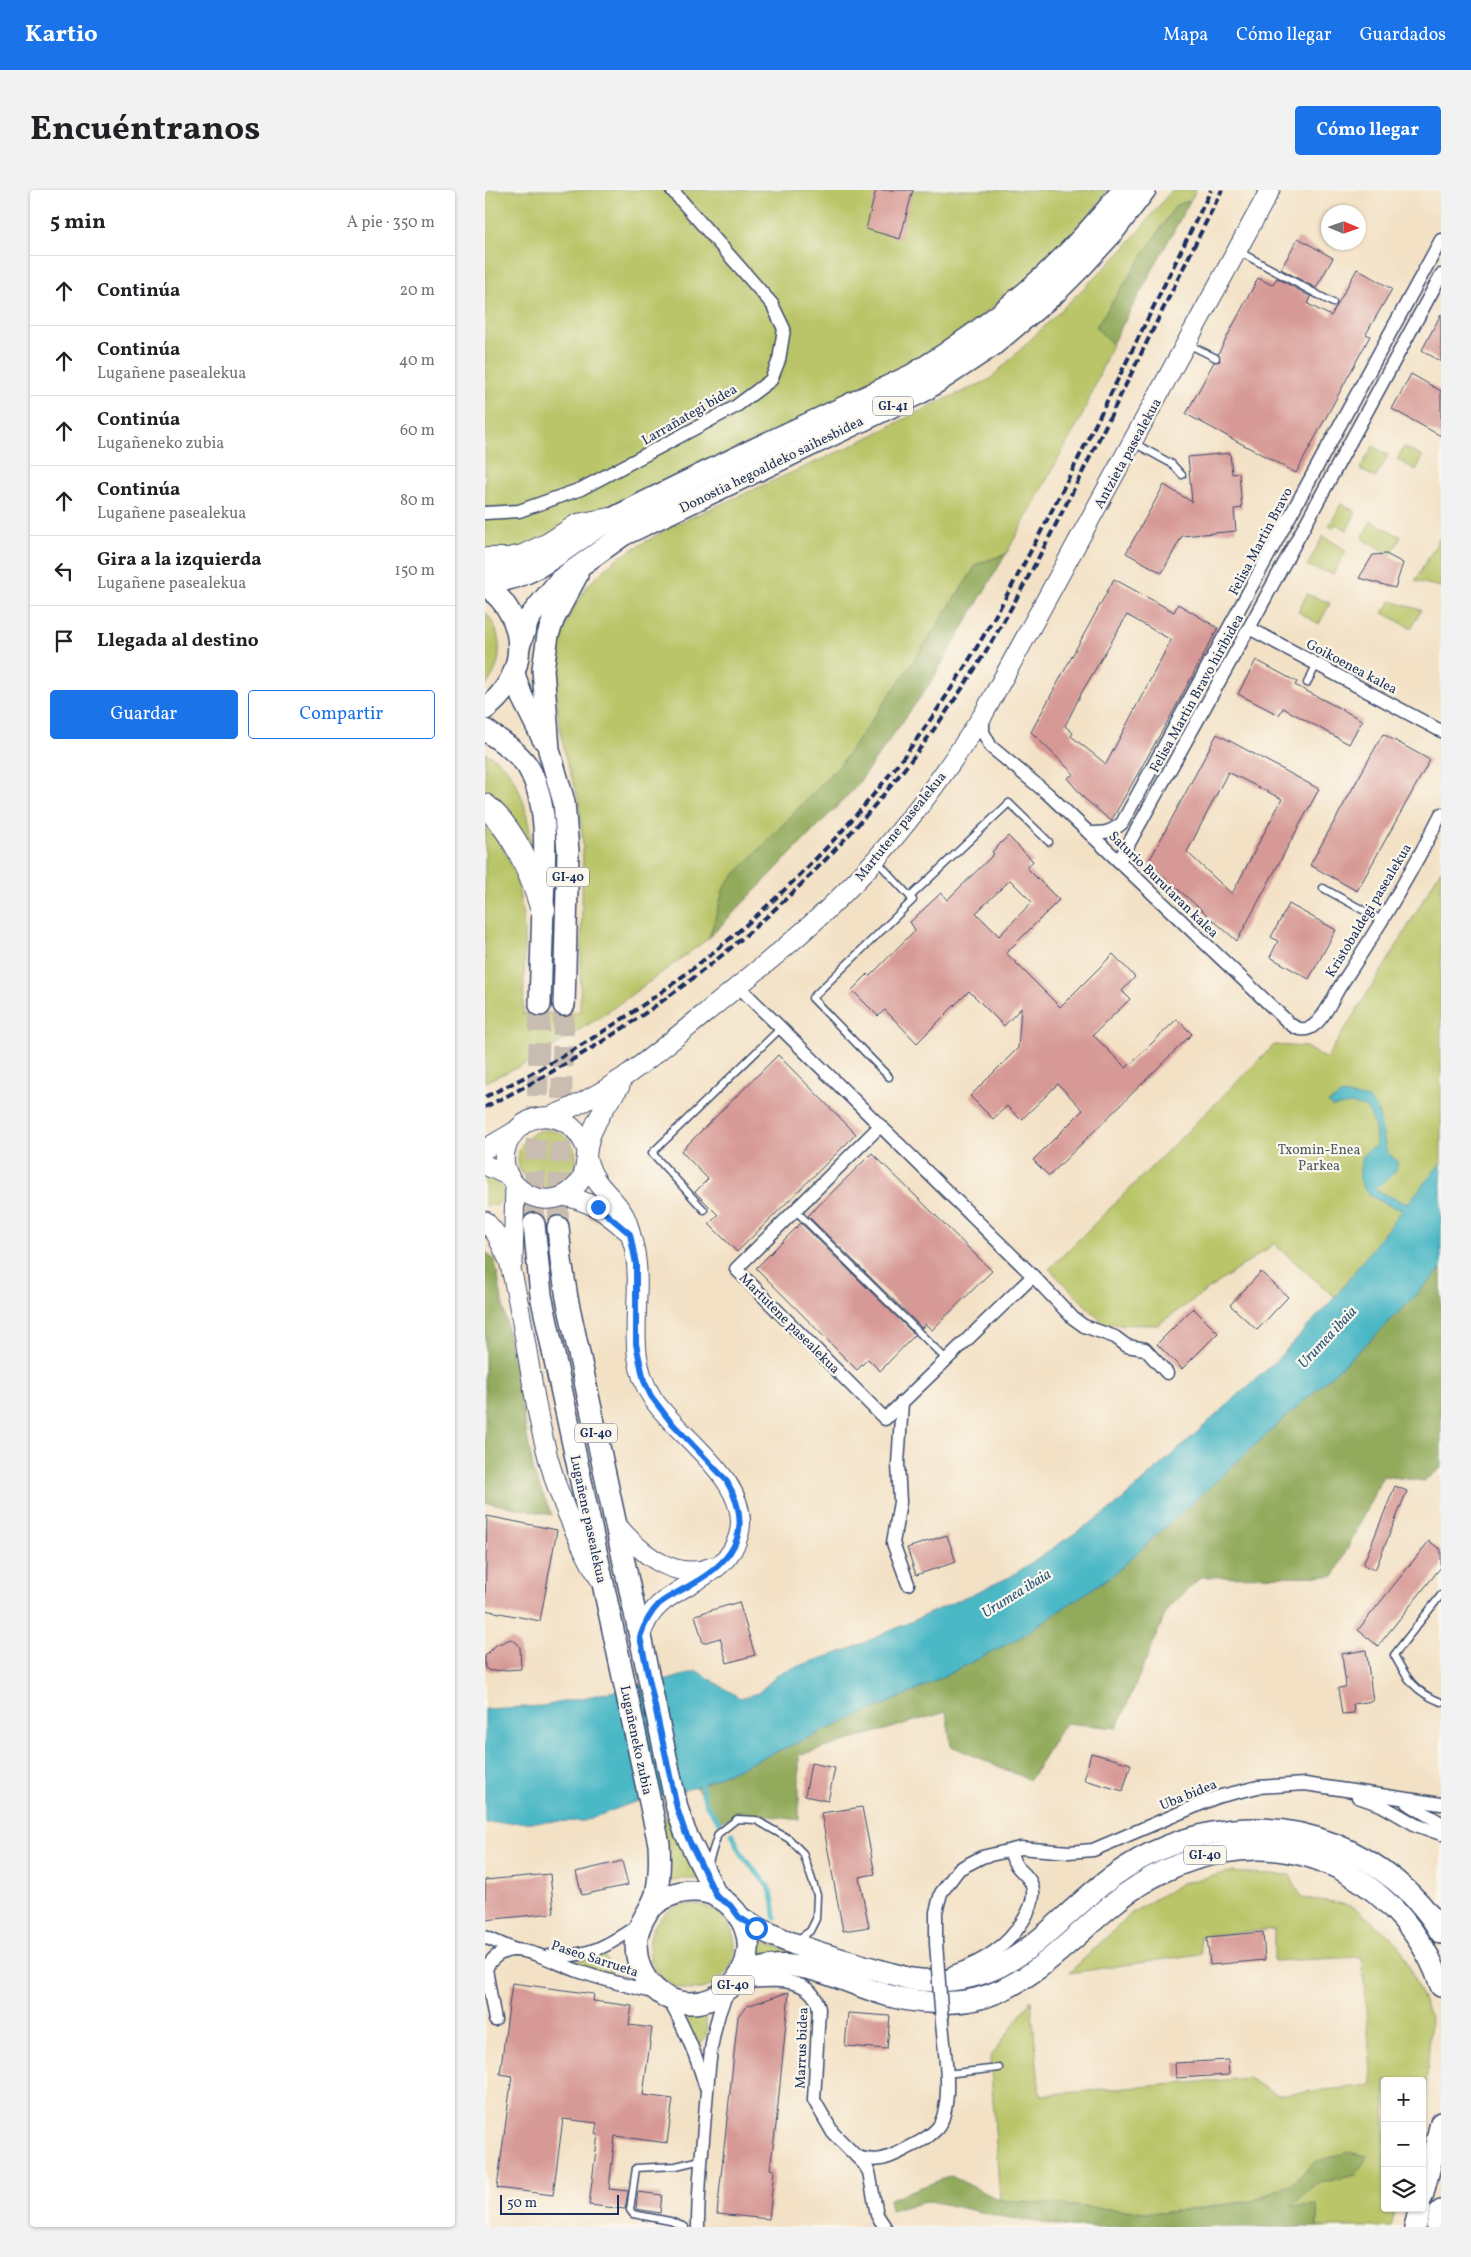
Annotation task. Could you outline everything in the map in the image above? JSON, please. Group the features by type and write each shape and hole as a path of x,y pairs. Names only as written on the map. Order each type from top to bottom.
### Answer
{"highway":[{"path":"485,560 509,560 523,557 549,545 578,526 610,520"},
{"path":"485,806 513,839 533,878 543,910"}],"main road":[{"name":"Donostia hegoaldeko saihesbidea","path":"485,583 515,578 535,570 610,520 912,376 980,331 1042,280 1077,245 1123,190"},
{"name":"Donostia hegoaldeko saihesbidea","path":"519,646 529,618 544,597 560,580 592,555 623,535 922,392 958,370 1017,326 1055,293 1113,232 1145,190"},
{"name":"Antzieta pasealekua","path":"983,715 1270,190"},
{"path":"549,750 543,686 544,660 548,635 554,618 572,582 592,555"},
{"name":"GI-41","path":"485,583 497,593 509,609 516,627 519,646 514,674 503,693 485,709"},
{"name":"GI-40","path":"514,674 522,697 549,750 564,802 568,851 564,1005"},
{"name":"Martutene pasealekua","path":"485,1149 530,1120 549,1117 591,1099 633,1072 812,923 853,884 875,859 962,748 983,715"},
{"name":"GI-40","path":"485,730 511,747 527,767 537,790 545,847 540,1005"},
{"name":"Martutene pasealekua","path":"563,1196 573,1190 580,1181 585,1171 587,1154 605,1107 633,1072"},
{"path":"549,1117 568,1124 582,1139 597,1183 624,1215 636,1264 636,1344 644,1381 651,1396 665,1415 726,1480 740,1513 739,1534 730,1554 707,1575 658,1606 650,1615 640,1637"},
{"path":"513,1275 512,1181 505,1165 505,1153 508,1142 514,1132"},
{"path":"485,1165 512,1181 525,1194 537,1199 550,1200 563,1196 581,1200 598,1207 630,1234"},
{"path":"485,1221 504,1247 513,1275 542,1434 554,1479 585,1553 603,1585"},
{"name":"Lugañene pasealekua","path":"534,1224 541,1295 621,1667"},
{"name":"Lugañene pasealekua","path":"558,1227 567,1298 645,1662"},
{"name":"Lugañene pasealekua","path":"616,1524 641,1550 668,1566 689,1571 710,1568 722,1562"},
{"name":"Lugañeneko zubia","path":"645,1662 677,1808 685,1832 705,1873"},
{"name":"Lugañeneko zubia","path":"621,1667 660,1860 656,1893 646,1916"},
{"name":"GI-40","path":"739,1917 756,1928 793,1943 885,1972 928,1981 965,1978 1002,1966 1046,1935 1100,1887 1141,1858 1180,1840 1231,1829 1259,1829 1308,1835 1353,1852 1375,1865 1404,1889 1441,1933"},
{"name":"GI-40","path":"733,1984 745,1964 748,1948 746,1932 739,1917 730,1905 717,1897 701,1891 685,1891 669,1895 646,1916 637,1939 639,1963 650,1984 665,1995 682,2002 699,2002 715,1998 733,1984 763,1967 788,1965 812,1970 890,1996 909,2000 952,2002 976,1999 1006,1988 1034,1971 1113,1903 1157,1873 1187,1860 1210,1854 1239,1849 1266,1849 1290,1852 1329,1864 1353,1876 1374,1891 1410,1928 1423,1947 1441,1986"},
{"name":"GI-40","path":"705,1873 717,1897"},
{"path":"1426,2181 1441,2123"},
{"path":"1437,2227 1441,2211"},
{"path":"1415,2227 1418,2212"}],"street":[{"name":"Larrañategi bidea","path":"485,513 519,511 581,489 735,407 771,380 779,360 784,329 773,304 672,190"},
{"name":"Felisa Martin Bravo","path":"1089,833 1107,833 1115,830 1122,823 1441,240"},
{"name":"Felisa Martin Bravo hiribidea","path":"1119,861 1249,628 1441,275"},
{"name":"Goikoenea kalea","path":"1249,628 1441,731"},
{"path":"983,715 983,732 991,747"},
{"path":"962,748 976,742 991,747"},
{"name":"Saturio Burutaran kalea","path":"991,747 1048,794 1293,1026 1298,1029 1309,1028 1318,1021"},
{"name":"Kristobaldegi pasealekua","path":"1318,1021 1381,920 1441,814"},
{"path":"738,986 1033,1276 1073,1318 1084,1326 1115,1337 1127,1346 1145,1349 1167,1373"},
{"name":"Martutene pasealekua","path":"880,1126 736,1269 885,1419 1033,1276"},
{"path":"902,1402 898,1464 900,1502 893,1543 908,1584"},
{"name":"Uba bidea","path":"881,2160 925,2139 938,2126 946,2105 946,2074 936,1943 936,1912 941,1893 959,1869 982,1857 1031,1847 1069,1852 1093,1850 1217,1797 1258,1788 1305,1784 1441,1804"},
{"path":"1335,1788 1381,1805 1415,1825 1441,1834"},
{"path":"1389,1795 1418,1808 1441,1823"},
{"path":"928,1981 964,1969 996,1951 1028,1915 1033,1899 1031,1884 1013,1862 1011,1851"},
{"name":"Paseo Sarrueta","path":"538,1955 569,1957 586,1954 611,1943 646,1916"},
{"path":"485,1937 515,1950 538,1955"},
{"path":"495,2020 486,1969 494,1958 515,1950"},
{"name":"Paseo Sarrueta","path":"538,1955 577,1971 665,1995"},
{"name":"Marrus bidea","path":"733,1984 770,1980 789,1982 806,1988 818,2000 814,2100 833,2133 864,2164 869,2172 877,2215 885,2227"},
{"path":"698,2227 707,2090 717,2013 733,1984"},
{"path":"665,1995 684,2026 696,2054 707,2090"},
{"path":"857,2157 866,2160 881,2160 873,2198"}],"lane":[{"path":"1237,250 1333,303"},
{"path":"1187,343 1216,358"},
{"path":"1133,442 1172,464 1182,475"},
{"path":"1307,683 1317,664"},
{"path":"910,897 1009,803 1049,842"},
{"path":"875,859 913,900 812,998 889,1077"},
{"path":"1323,888 1381,920"},
{"path":"703,1210 652,1153 781,1028"},
{"path":"795,1210 946,1359"},
{"path":"1441,1595 1394,1655 1408,1681 1426,1696 1441,1702"},
{"path":"705,1873 719,1834 737,1819 755,1820 789,1839 803,1853 817,1895 817,1919 810,1931 793,1943"},
{"path":"946,2074 999,2068"},
{"path":"685,2227 670,2221 633,2214 631,2210 636,2168 676,2166 701,2160"},
{"path":"1426,2173 1431,2161"}],"green space":[{"path":"485,190 1109,190 1077,231 1030,278 924,360 635,497 589,513 535,545 485,555"},
{"path":"1172,190 1196,190 1190,201 1176,205 1096,327 1112,344 1083,414 1006,554 977,564 909,668 840,765 725,885 709,938 605,1014 527,1063 485,1082 485,827 500,844 511,865 518,889 524,940 523,1014 580,1012 583,847 579,802 566,759 558,717 556,676 560,639 570,614 588,585 615,560 672,526 847,448 932,405 989,380 1124,249"},
{"path":"1190,201 1112,344 1096,327 1176,205"},
{"path":"1373,446 1388,455 1375,478 1360,469"},
{"path":"1404,447 1423,457 1416,470 1397,459"},
{"path":"1341,504 1356,512 1347,530 1336,524 1333,528 1329,526"},
{"path":"1371,521 1401,537 1391,555 1362,539"},
{"path":"1323,536 1346,550 1333,574 1307,566"},
{"path":"1441,536 1441,587 1415,581"},
{"path":"1006,554 931,682 855,788 709,938 725,885 840,765 909,668 977,564"},
{"path":"1307,594 1330,603 1319,624 1298,612"},
{"path":"1391,601 1421,610 1411,628 1383,613"},
{"path":"485,612 496,629 499,649 496,669 485,686"},
{"path":"485,753 497,760 515,782 525,809 532,851 485,795"},
{"name":"Txomin-Enea Parkea","path":"1441,869 1441,1163 1335,1297 1274,1244 1157,1325 1104,1324 1049,1269 1274,1045 1306,1047 1326,1059 1392,954"},
{"path":"547,1130 563,1135 571,1143 576,1159 571,1175 563,1183 547,1188 531,1183 523,1175 518,1159 523,1143 531,1135"},
{"path":"485,1176 493,1179 504,1190 502,1201 495,1205 485,1206"},
{"path":"485,1251 495,1261 534,1474 552,1515 485,1502"},
{"path":"1441,1269 1441,1468 1424,1481 1383,1476 1334,1576 1201,1577 1168,1608 1117,1728 1065,1723 1030,1780 951,1746 946,1712 799,1755 799,1820 746,1813 718,1822 696,1787 915,1691 1019,1638 1259,1442 1379,1332"},
{"path":"671,1817 701,1879 683,1879 665,1883 661,1819"},
{"path":"1229,1872 1290,1875 1302,1898 1334,1902 1354,1907 1399,1944 1431,2018 1426,2090 1426,2077 1381,2077 1381,2212 1395,2212 1391,2227 1317,2227 1317,2206 1291,2206 1315,2184 1356,2175 1315,2162 1294,2182 1252,2201 1160,2213 1000,2200 990,2058 1031,2000 1040,2095 1248,2078 1277,2095 1372,2085 1362,1957 1274,1961 1274,1929 1200,1936 1201,1954 1069,1973 1133,1912 1182,1883"},
{"path":"692,1904 709,1907 723,1916 732,1930 735,1947 732,1964 723,1978 709,1987 692,1990 675,1987 661,1978 652,1964 649,1947 652,1930 661,1916 675,1907"},
{"path":"759,1940 794,1952 793,1956 770,1955 757,1958"},
{"path":"604,1955 612,1972 611,1976 570,1963"},
{"path":"706,2016 707,2034 700,2045 683,2017"},
{"path":"1347,2152 1368,2156 1356,2175 1315,2184 1292,2206 1317,2205 1317,2227 1070,2227 1004,2217 930,2201 891,2210 889,2199 951,2176 1000,2200 1160,2213 1253,2201 1294,2182 1315,2162"}],"water":[{"name":"Urumea ibaia","path":"1342,1094 1369,1099 1378,1111 1386,1149 1397,1161 1396,1170 1393,1174 1375,1190 1407,1204 1441,1163 1441,1269 1379,1332 1114,1574 1019,1638 915,1691 696,1787 632,1803 584,1821 485,1823 485,1709 543,1706 668,1680 697,1671 740,1698 758,1693 781,1672 850,1649 1010,1577 1114,1507 1275,1362 1335,1297 1402,1210 1377,1200 1370,1195 1361,1182 1360,1174 1363,1157 1368,1150 1376,1147 1374,1126 1371,1116 1365,1107 1351,1104 1333,1107 1328,1103"}],"building":[{"path":"876,190 913,190 900,239 866,229"},
{"path":"1298,238 1333,258 1316,288 1281,269"},
{"path":"1357,269 1392,289 1366,334 1370,336 1296,473 1186,414 1214,362 1220,361 1218,354 1258,278 1272,285 1277,278 1311,297 1308,304 1331,316"},
{"path":"1441,314 1441,362 1422,350"},
{"path":"1411,374 1441,391 1441,436 1392,409"},
{"path":"1230,453 1232,474 1239,473 1242,508 1234,509 1236,531 1182,536 1162,573 1126,553 1164,485 1192,502 1188,457"},
{"path":"1386,554 1403,563 1395,588 1359,578 1373,555"},
{"path":"1114,579 1174,612 1178,604 1218,628 1111,821 1085,799 1067,778 1074,774 1031,732","holes":["1127,615 1171,640 1106,764 1071,736 1073,733 1065,726 1082,692"]},
{"path":"1256,660 1297,682 1295,685 1362,720 1349,744 1283,708 1279,715 1238,694"},
{"path":"1217,734 1319,789 1237,941 1148,863","holes":["1228,772 1282,799 1232,894 1187,852"]},
{"path":"1383,734 1430,760 1357,891 1310,865"},
{"path":"1008,836 1033,861 1027,868 1059,900 1006,953 1060,1007 1113,954 1135,977 1122,991 1130,999 1093,1035 1126,1068 1177,1019 1192,1034 1049,1176 1033,1160 1083,1110 1058,1084 1021,1120 1007,1106 993,1119 970,1096 1018,1048 1021,1008 1004,1026 969,991 917,1043 885,1010 878,1016 852,990 868,974 870,976 915,930 910,922 941,893 947,900 994,854 992,852","holes":["1010,880 1032,902 999,936 976,913"]},
{"path":"1289,904 1336,930 1309,979 1270,957 1278,941 1271,937"},
{"path":"778,1055 856,1134 737,1252 709,1224 718,1215 695,1192 708,1179 681,1151"},
{"path":"872,1153 992,1271 932,1330 925,1324 922,1328 808,1216"},
{"path":"801,1223 915,1335 880,1371 868,1359 857,1370 756,1268"},
{"path":"1261,1272 1288,1297 1257,1330 1230,1305"},
{"path":"1193,1308 1218,1333 1182,1369 1157,1344"},
{"path":"1395,1486 1407,1491 1375,1570 1363,1565"},
{"path":"487,1516 557,1530 540,1621 485,1610"},
{"path":"947,1535 956,1562 916,1575 907,1548"},
{"path":"1429,1541 1441,1550 1441,1567 1378,1646 1358,1630"},
{"path":"739,1602 755,1655 727,1663 720,1638 703,1643 695,1615"},
{"path":"511,1639 520,1647 521,1669 490,1671 485,1668 485,1656 496,1645"},
{"path":"1366,1650 1373,1701 1353,1704 1354,1713 1342,1714 1338,1688 1346,1687 1342,1654"},
{"path":"1091,1753 1131,1764 1123,1791 1084,1780"},
{"path":"811,1763 835,1768 828,1801 805,1796"},
{"path":"862,1807 875,1874 859,1877 869,1927 843,1931 821,1813"},
{"path":"622,1861 628,1885 582,1895 576,1872"},
{"path":"550,1874 554,1913 485,1920 485,1880"},
{"path":"1263,1932 1265,1960 1210,1965 1207,1937"},
{"path":"512,1983 594,1994 593,2001 632,2006 629,2025 652,2028 643,2095 673,2099 667,2143 615,2136 609,2189 628,2191 625,2209 589,2205 598,2134 595,2134 597,2123 563,2119 553,2195 497,2188 512,2076 500,2074"},
{"path":"789,1992 770,2169 774,2170 769,2219 717,2214 738,2016 747,2006"},
{"path":"848,2013 890,2016 887,2049 845,2046"},
{"path":"1228,2060 1229,2075 1176,2078 1175,2063"},
{"path":"638,2192 662,2195 660,2213 636,2209"}],"waterway":[{"path":"700,1781 706,1804 719,1822"},
{"path":"732,1834 745,1859 767,1884 772,1897 775,1918"}],"tunnel":[{"path":"534,1224 540,1005"},
{"path":"558,1227 564,1005"}],"railway":[{"path":"485,1097 548,1064 610,1027 669,986 726,942 780,894 831,843 878,789 943,702 1002,604 1073,469 1211,190"},
{"path":"485,1107 555,1070 622,1028 686,983 747,934 804,881 858,824 908,763 955,699 991,643 1024,585 1085,467 1222,190"}],"route":[{"path":"598,1207 630,1234 634,1249 637,1279 636,1344 644,1381 660,1409 726,1480 732,1490 740,1513 739,1534 730,1554 707,1575 667,1598 658,1606 650,1615 640,1637 677,1808 685,1832 717,1897 724,1900 735,1910 739,1917 756,1928"}]}
